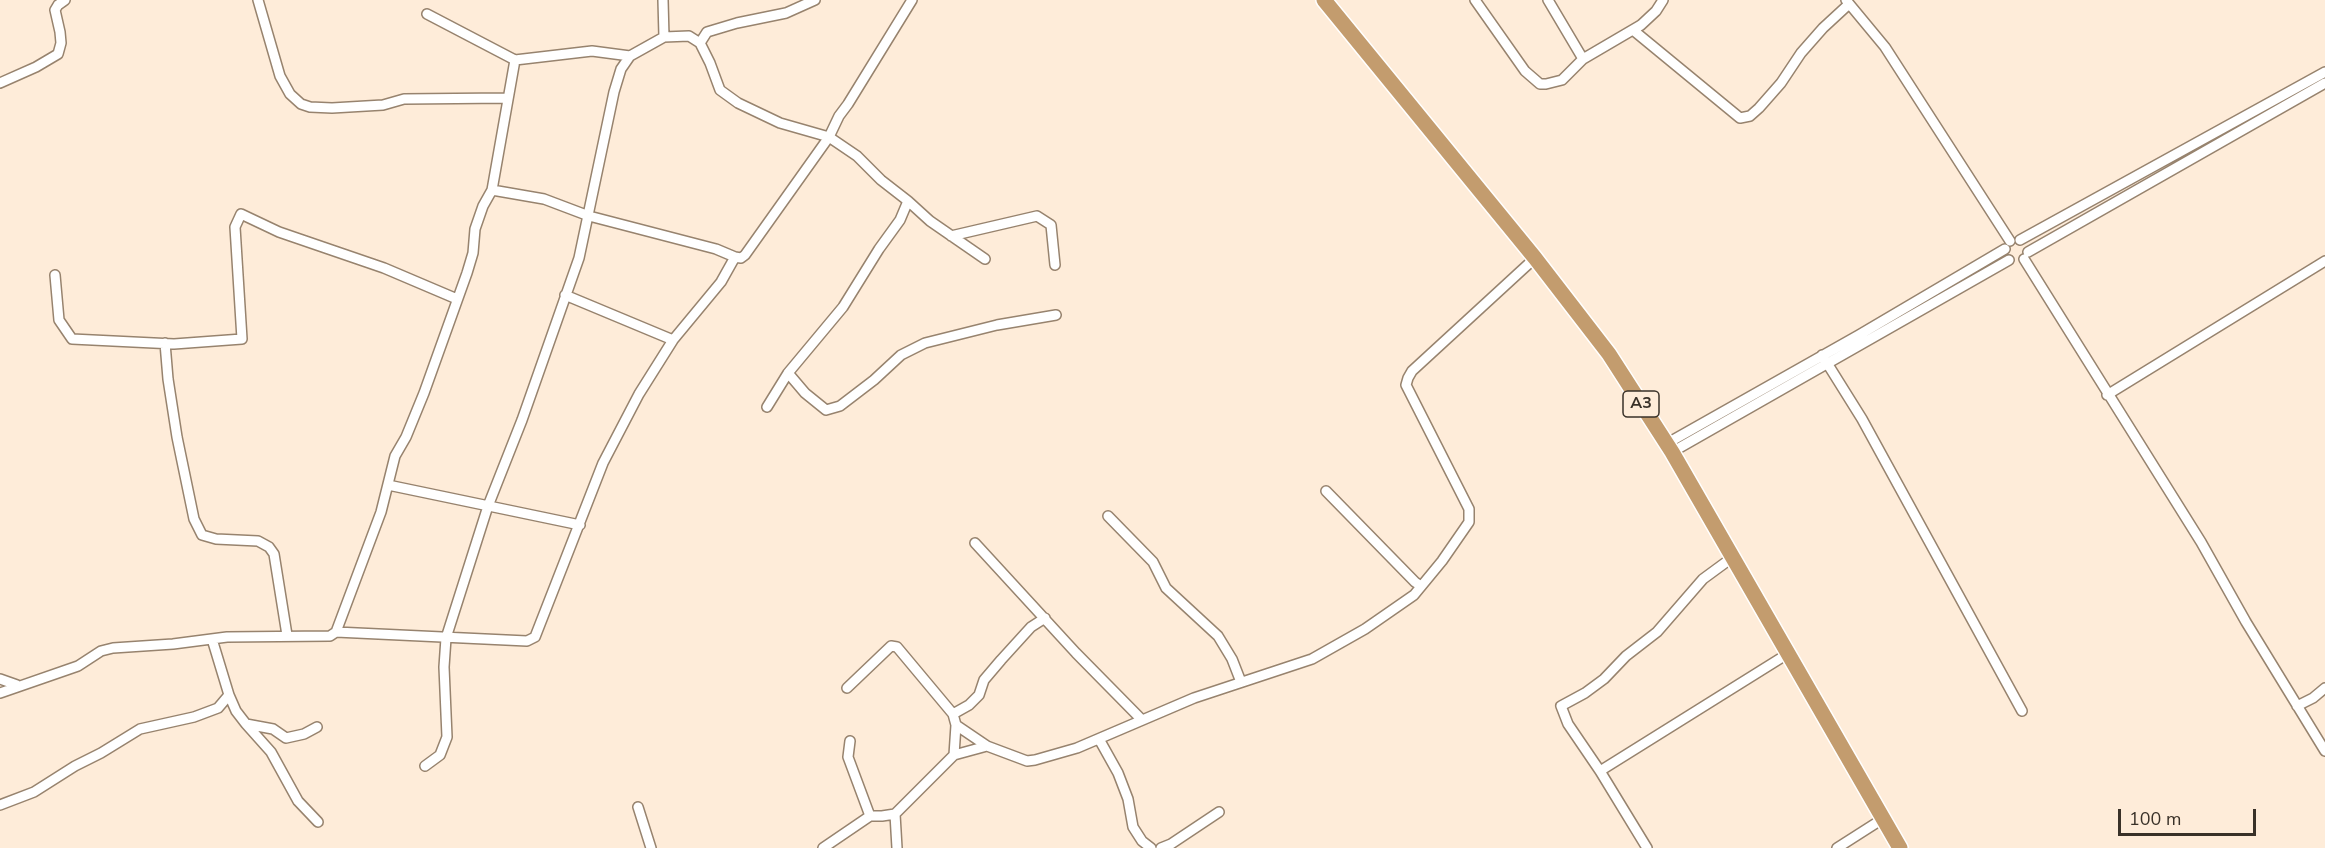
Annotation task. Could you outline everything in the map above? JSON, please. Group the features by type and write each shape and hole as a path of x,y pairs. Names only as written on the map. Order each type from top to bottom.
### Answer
{"highway":[{"name":"A3","path":"1324,0 1535,258 1609,354 1669,448 1733,556 1900,848"}],"street":[{"path":"0,83 36,68 58,54 61,43 55,10 58,4 65,0"},
{"path":"258,0 280,76 290,94 301,104 310,107 332,108 383,105 404,99 507,98"},
{"path":"663,0 664,37"},
{"path":"699,43 707,32 786,13 815,0"},
{"path":"492,190 544,199 589,216 716,249 741,258 829,137 839,116 912,0"},
{"path":"1475,0 1525,71 1540,84 1563,80 1583,59 1634,30 1656,11 1663,0"},
{"path":"1548,0 1583,59"},
{"path":"1634,30 1740,118 1750,116 1759,108 1781,83 1801,53 1847,2 1885,47 2007,245 2009,260"},
{"path":"427,14 515,60 592,51 630,56"},
{"path":"425,766 440,754 447,737 444,667 446,638 488,506 522,420 579,258 614,92 621,69 630,56 664,37 689,36 699,43 710,63 718,88 723,93 780,123 829,137 857,156 881,180 951,236 985,259"},
{"path":"336,633 381,512 395,456 406,437 424,393 473,253 475,229 483,206 492,190 515,60"},
{"path":"1824,359 2007,245 2020,240 2325,72"},
{"path":"1669,448 1824,359 2009,260 2015,262 2325,83"},
{"path":"766,407 788,373 843,307 900,220 908,201"},
{"path":"55,275 58,320 72,339 174,344 242,339 235,227 241,214 279,232 384,268 458,299"},
{"path":"951,236 1037,216 1051,225 1055,265"},
{"path":"2020,240 2027,245 2026,255 2107,395 2201,542 2325,751"},
{"path":"0,693 17,685 78,666 101,651 212,639 287,635 330,636 336,633 527,641 535,637 603,463 639,394 673,340 721,282 735,257"},
{"path":"956,724 987,746 1027,761 1035,760 1099,739 1194,698 1312,659 1365,629 1414,595 1462,532 1468,522 1469,509 1406,385 1408,378 1412,371 1535,258"},
{"path":"2107,395 2325,261"},
{"path":"565,295 673,340"},
{"path":"788,373 805,393 826,410 840,406 902,355 925,343 997,325 1056,315"},
{"path":"165,343 177,437 194,519 202,535 216,539 258,541 269,547 274,554 287,635"},
{"path":"1824,359 1862,419 2022,711"},
{"path":"388,485 580,525"},
{"path":"1326,491 1421,586"},
{"path":"1108,516 1153,562 1166,588 1218,636 1232,659 1241,682"},
{"path":"975,543 1076,653 1142,720"},
{"path":"1647,848 1568,724 1561,706 1604,679 1626,656 1657,632 1703,579 1733,556"},
{"path":"953,714 969,705 979,695 984,680 1001,660 1031,627 1045,618"},
{"path":"212,639 236,711 271,752 298,801 318,822"},
{"path":"847,688 891,645 897,647 953,714 956,724 954,755"},
{"path":"1600,771 1789,654"},
{"path":"0,680 17,685"},
{"path":"2297,706 2313,698 2325,688"},
{"path":"0,805 34,792 140,729 194,717 218,708 229,695"},
{"path":"246,724 273,729 286,738"},
{"path":"271,752 286,738 304,734 317,727"},
{"path":"1099,739 1118,773 1128,799 1132,827 1142,841 1151,848"},
{"path":"850,741 848,757 870,816"},
{"path":"823,848 870,816 895,814 954,755 987,746"},
{"path":"638,807 651,848"},
{"path":"1161,848 1171,844 1219,812"},
{"path":"895,814 897,848"},
{"path":"1837,848 1884,818"}]}
